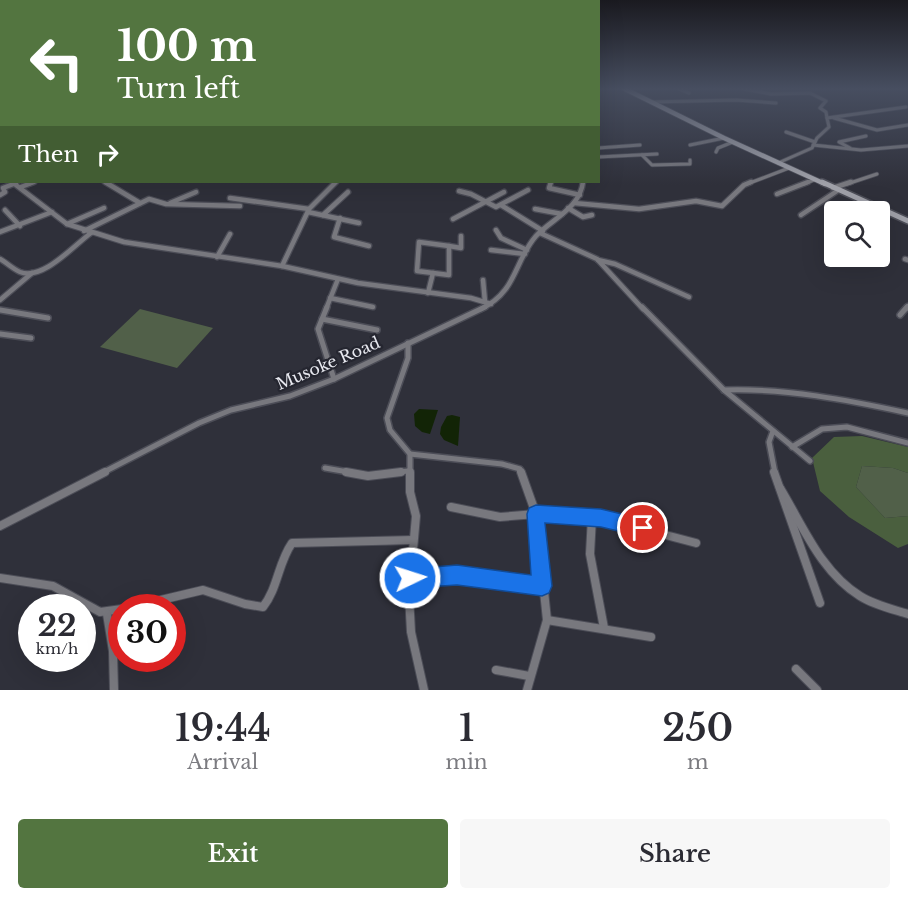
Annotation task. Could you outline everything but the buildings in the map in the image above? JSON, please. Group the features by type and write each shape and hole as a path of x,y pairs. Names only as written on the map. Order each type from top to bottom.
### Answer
{"main road":[{"path":"687,120 860,201"},
{"path":"890,214 908,221"}],"street":[{"path":"778,163 806,151 829,127 828,120"},
{"path":"844,120 877,130 908,125"},
{"path":"786,132 814,144 855,150 882,151 908,146"},
{"path":"855,150 839,142 866,136"},
{"path":"690,145 723,138"},
{"path":"716,152 718,148 733,142"},
{"path":"600,148 640,145"},
{"path":"600,157 657,154"},
{"path":"642,155 656,173"},
{"path":"652,165 690,164 690,160"},
{"path":"574,203 639,209 696,201 722,206 744,185 789,168"},
{"path":"801,215 835,190 878,174"},
{"path":"777,194 814,180"},
{"path":"0,195 5,192 3,188 12,183"},
{"path":"15,183 67,224 91,233 149,247 282,266 338,279 488,303 483,280"},
{"path":"21,187 31,183"},
{"path":"107,183 140,203"},
{"path":"282,266 308,211 335,183"},
{"path":"550,183 549,188 580,195"},
{"name":"Musoke Road","path":"0,526 199,423 231,410 290,396 334,379 488,303 512,282 526,252 542,232 574,203 580,195 584,183"},
{"path":"459,191 471,194 494,207 528,190"},
{"path":"166,204 196,192"},
{"path":"323,215 348,192"},
{"path":"453,219 504,192"},
{"path":"230,198 308,211 359,223"},
{"path":"84,231 140,203 154,200 166,204 240,206"},
{"path":"501,205 542,232 597,259 615,264 689,297"},
{"path":"67,224 104,208"},
{"path":"568,208 583,217 592,215"},
{"path":"535,209 562,214"},
{"path":"5,210 20,226"},
{"path":"0,232 52,212"},
{"path":"901,218 908,214"},
{"path":"529,222 536,217"},
{"path":"340,218 334,237 369,246"},
{"path":"496,230 501,238 526,252"},
{"path":"0,300 33,273 55,262 91,233"},
{"path":"217,257 230,234"},
{"path":"441,245 443,236"},
{"path":"449,246 449,275 417,271 419,243 441,245 449,246 461,248 461,236"},
{"path":"491,250 526,252"},
{"path":"0,259 20,272 33,273"},
{"path":"597,259 724,390 810,461"},
{"path":"428,293 433,273"},
{"path":"334,379 318,329 338,279"},
{"path":"330,298 373,308"},
{"path":"900,315 908,306"},
{"path":"0,310 48,318"},
{"path":"322,319 377,330"},
{"path":"0,334 31,338"},
{"path":"408,343 408,358 387,418 390,430 410,454 502,464 520,469 536,514 547,620 526,690"},
{"path":"724,390 756,389 868,404 908,413"},
{"path":"792,447 822,429 847,427 908,444"},
{"path":"772,431 768,451 785,506 816,584 820,603"},
{"path":"410,454 408,471 410,492 416,516 410,578 411,632 424,690"},
{"path":"325,468 368,476 408,471"},
{"path":"780,488 807,534 843,584 870,601 908,614"},
{"path":"451,507 500,517 536,514 592,517 696,543"},
{"path":"592,517 590,554 604,628"},
{"path":"186,594 203,590 245,604 263,607 270,599 285,551 291,543 413,540"},
{"path":"410,578 457,575 542,586"},
{"path":"0,579 55,586 92,610 107,614 113,651 114,690"},
{"path":"547,620 651,637"},
{"path":"796,669 817,690"},
{"path":"496,670 529,676"}],"shaded area":[{"path":"140,309 213,328 177,368 100,347"},
{"path":"419,409 438,410 430,434 422,432 415,426 414,414"},
{"path":"447,416 460,417 458,446 444,440 440,434"},
{"path":"862,436 908,447 908,473 893,468 862,466 856,487 885,518 908,516 908,544 898,548 849,517 820,491 812,458 834,437"},
{"path":"862,466 893,468 908,473 908,516 885,518 856,487"}],"route":[{"path":"410,578 457,575 542,586 536,514 601,518 643,528"}]}
